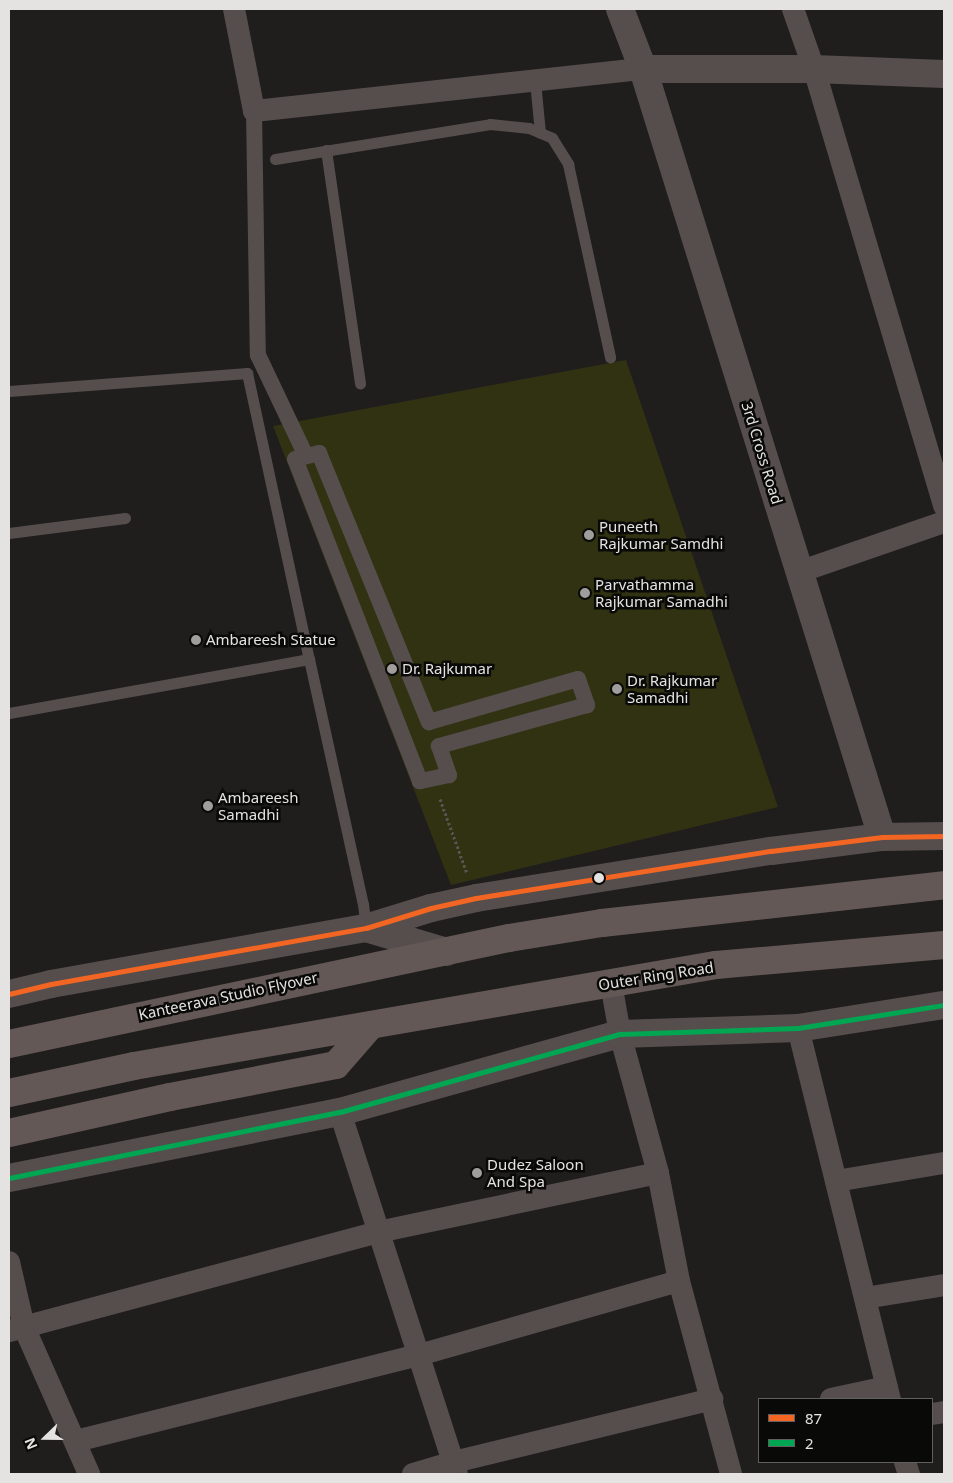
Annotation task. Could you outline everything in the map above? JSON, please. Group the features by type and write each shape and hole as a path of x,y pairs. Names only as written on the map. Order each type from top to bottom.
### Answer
{"highway":[{"path":"447,952 510,938 602,923 944,886"},
{"name":"Outer Ring Road","path":"371,1025 716,965 944,945"},
{"name":"Kanteerava Studio Flyover","path":"9,1044 309,979 447,952"},
{"path":"9,1093 134,1066 371,1025"},
{"path":"9,1133 170,1097 336,1065 371,1025"}],"street":[{"path":"234,9 254,111 258,354 306,456"},
{"name":"3rd Cross Road","path":"620,9 643,69 882,837"},
{"path":"793,9 814,69 944,506"},
{"path":"254,111 643,69 814,69 944,74"},
{"path":"319,453 429,722 578,679 587,705 439,746 449,775 420,781 295,459 306,456 319,453"},
{"path":"799,572 944,522"},
{"path":"9,994 51,984 366,928 430,908 476,898 771,850 882,837 944,836"},
{"path":"366,928 447,952"},
{"path":"611,983 620,1034 658,1173 679,1281 731,1474"},
{"path":"9,1178 340,1112 620,1034 798,1028 944,1005"},
{"path":"798,1028 889,1393 840,1398"},
{"path":"340,1112 456,1468"},
{"path":"836,1181 944,1164"},
{"path":"16,1329 378,1232 658,1173"},
{"path":"9,1262 16,1329 76,1442 89,1474"},
{"path":"76,1442 419,1355 679,1281"},
{"path":"865,1298 944,1285"},
{"path":"413,1474 456,1468 712,1399"}],"lane":[{"path":"535,81 540,133"},
{"path":"275,159 490,124 529,128 552,138 568,164 610,356"},
{"path":"326,150 360,384"},
{"path":"9,391 247,373 363,904 366,928"},
{"path":"9,534 125,518"},
{"path":"9,713 309,659"}],"path":[{"path":"453,835 467,872"}],"shaded area":[{"path":"626,360 778,807 451,885 273,426"}],"transit line":[{"name":"87","path":"9,994 51,984 366,928 431,908 476,898 771,851 882,837 944,836"},
{"name":"2","path":"9,1178 340,1112 620,1034 798,1028 944,1005"}],"place":[{"name":"Puneeth Rajkumar Samdhi","path":"589,535"},
{"name":"Parvathamma Rajkumar Samadhi","path":"585,593"},
{"name":"Ambareesh Statue","path":"196,640"},
{"name":"Dr. Rajkumar","path":"392,669"},
{"name":"Dr. Rajkumar Samadhi","path":"617,689"},
{"name":"Ambareesh Samadhi","path":"208,806"},
{"name":"Dudez Saloon And Spa","path":"477,1173"}]}
